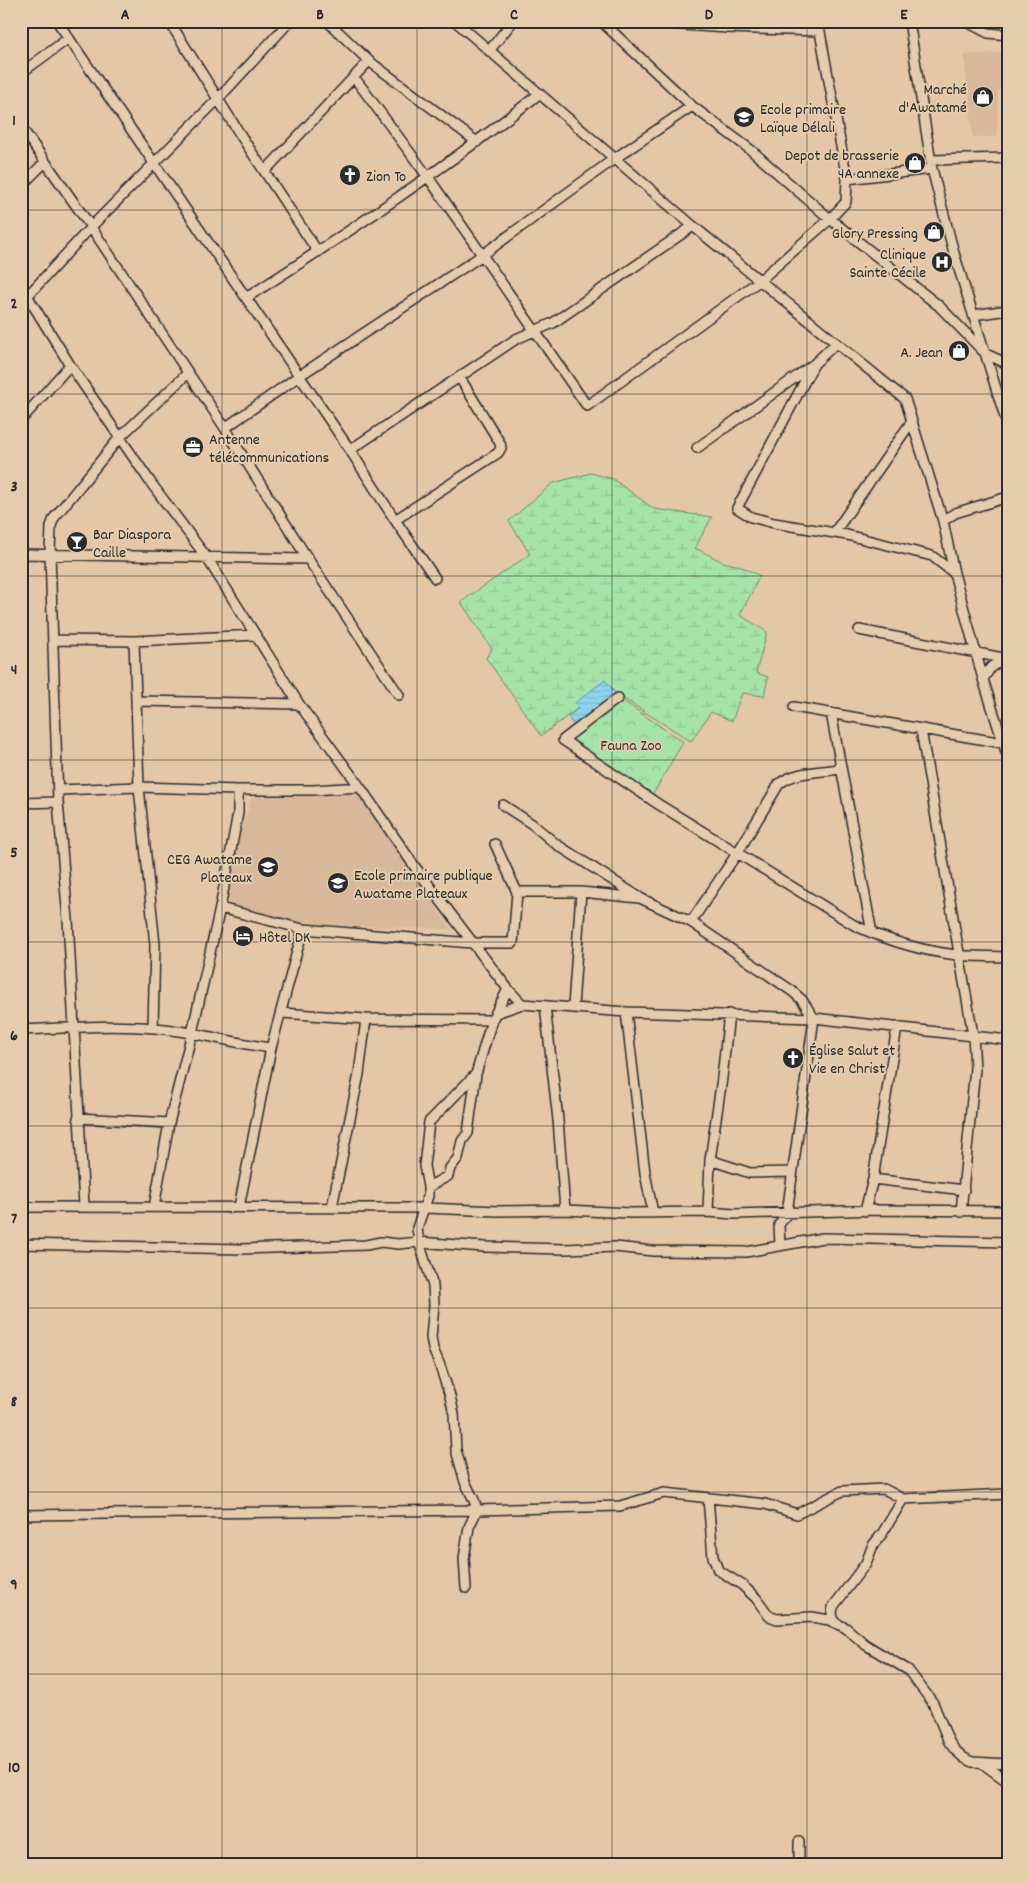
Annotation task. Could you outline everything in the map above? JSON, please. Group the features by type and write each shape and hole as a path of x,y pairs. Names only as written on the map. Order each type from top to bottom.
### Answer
{"street":[{"path":"57,21 350,450 435,578"},
{"path":"169,21 318,252"},
{"path":"290,21 218,99 91,228 25,300 151,483 207,558 299,704 416,868 508,990 522,1004"},
{"path":"327,21 369,61 477,142"},
{"path":"455,21 693,226 835,344 905,399 943,521 954,573 976,654 1008,758"},
{"path":"489,51 513,21"},
{"path":"354,77 428,177 586,406 759,281 830,220 846,202 847,179 818,21"},
{"path":"909,21 931,165 954,253 1008,427"},
{"path":"965,21 988,33 1008,35"},
{"path":"601,22 819,31"},
{"path":"601,22 692,106 751,150 830,220 938,306 986,354 1008,364"},
{"path":"21,73 69,38"},
{"path":"265,171 369,61"},
{"path":"246,298 318,252 428,177 539,94"},
{"path":"225,428 299,376 481,256 614,159 692,106"},
{"path":"21,127 225,428 308,559 399,695"},
{"path":"847,179 931,165 1008,158"},
{"path":"21,186 45,162"},
{"path":"350,450 516,340 553,323 693,226"},
{"path":"973,315 1008,310"},
{"path":"697,448 814,364 835,344"},
{"path":"814,364 737,508 751,517 774,523 834,533 932,556 954,573"},
{"path":"21,420 70,365"},
{"path":"84,1206 74,1027 58,802 50,553 51,526 54,518 120,437 188,373"},
{"path":"395,520 498,453 501,448 500,443 460,378"},
{"path":"834,533 912,421"},
{"path":"943,521 955,513 1008,497"},
{"path":"21,554 50,553 308,559"},
{"path":"859,630 1006,659"},
{"path":"54,640 134,641 256,635"},
{"path":"134,641 139,787 154,936 153,1028"},
{"path":"983,679 991,667 1006,659"},
{"path":"618,698 563,740 641,793 836,915 872,933 914,946 959,956 1008,956"},
{"path":"137,701 299,704"},
{"path":"794,707 1003,743"},
{"path":"831,714 872,933"},
{"path":"921,730 973,1035 975,1068 961,1212"},
{"path":"691,922 738,852 779,784 787,778 797,775 840,769"},
{"path":"58,790 139,787 313,790 360,787"},
{"path":"154,1207 169,1123 192,1033 220,908 238,813 238,790"},
{"path":"21,803 58,802"},
{"path":"503,805 532,824 556,844 642,899 691,922 792,990 802,1000 814,1018 787,1213 779,1225 780,1246"},
{"path":"220,908 303,929 472,943 512,942 517,892 495,844"},
{"path":"517,892 581,892 642,899"},
{"path":"573,1007 581,892"},
{"path":"238,1207 271,1048 282,1013 303,929"},
{"path":"428,1187 448,1176 450,1168 458,1158 462,1141 468,1133 476,1074 494,1016 508,990"},
{"path":"282,1013 366,1019 494,1016 522,1004 626,1012 814,1018 1008,1040"},
{"path":"545,1006 558,1120 565,1210"},
{"path":"626,1012 644,1173 653,1213"},
{"path":"708,1212 710,1160 729,1014"},
{"path":"332,1207 358,1074 366,1019"},
{"path":"21,1030 74,1027 153,1028 192,1033 234,1043 271,1048"},
{"path":"865,1211 873,1179 897,1027"},
{"path":"466,1588 464,1558 469,1527 477,1510 465,1482 456,1450 454,1414 450,1396 433,1349 431,1337 434,1305 433,1286 419,1242 417,1228 425,1208 428,1187 424,1166 429,1122 476,1074"},
{"path":"78,1118 169,1123"},
{"path":"710,1160 750,1173 792,1172"},
{"path":"873,1179 964,1190"},
{"path":"21,1207 332,1207 498,1211 708,1212 734,1214 865,1211 1008,1211"},
{"path":"21,1244 251,1248 419,1242 484,1247 566,1249 615,1247 653,1251 746,1252 823,1238 919,1242 944,1240 1008,1242"},
{"path":"21,1515 477,1510 620,1506 664,1493 765,1504 798,1514 842,1491 884,1489 903,1499 1008,1494"},
{"path":"708,1498 713,1557 718,1570 742,1585 756,1598 769,1616 777,1619 812,1617 834,1622 846,1628 866,1645 908,1670 933,1703 955,1750 972,1762 1008,1764"},
{"path":"834,1622 833,1607 866,1562 873,1545 882,1534 903,1499"},
{"path":"982,1763 1008,1782"},
{"path":"799,1842 799,1864"}],"shaded area":[{"name":"Marché d'Awatamé","path":"1008,52 1008,90 998,90 997,137 973,137 964,55"},
{"path":"359,793 451,929 330,925 300,922 229,906 227,902 234,853 252,797 314,797"}],"green space":[{"path":"591,473 613,479 654,509 712,517 695,548 723,562 740,566 760,576 740,615 767,632 756,673 768,677 764,696 742,693 732,721 711,712 691,741 616,694 605,680 576,704 578,708 541,736 486,658 492,649 461,602 530,554 509,521 553,483"},
{"name":"Fauna Zoo","path":"622,700 683,742 652,796 570,738"}],"water":[{"path":"605,680 616,694 574,726 568,717 578,708 575,703"}],"place":[{"name":"Marché d'Awatamé","path":"983,97"},
{"name":"Ecole primaire Laïque Délali","path":"744,117"},
{"name":"Depot de brasserie 4A annexe","path":"915,163"},
{"name":"Zion To","path":"350,175"},
{"name":"Glory Pressing","path":"934,232"},
{"name":"Clinique Sainte Cécile","path":"942,262"},
{"name":"A. Jean","path":"959,351"},
{"name":"Antenne télécommunications","path":"193,447"},
{"name":"Bar Diaspora Caille","path":"77,542"},
{"name":"CEG Awatame Plateaux","path":"268,867"},
{"name":"Ecole primaire publique Awatame Plateaux","path":"338,883"},
{"name":"Hôtel DK","path":"243,936"},
{"name":"Église Salut et Vie en Christ","path":"793,1058"}]}
